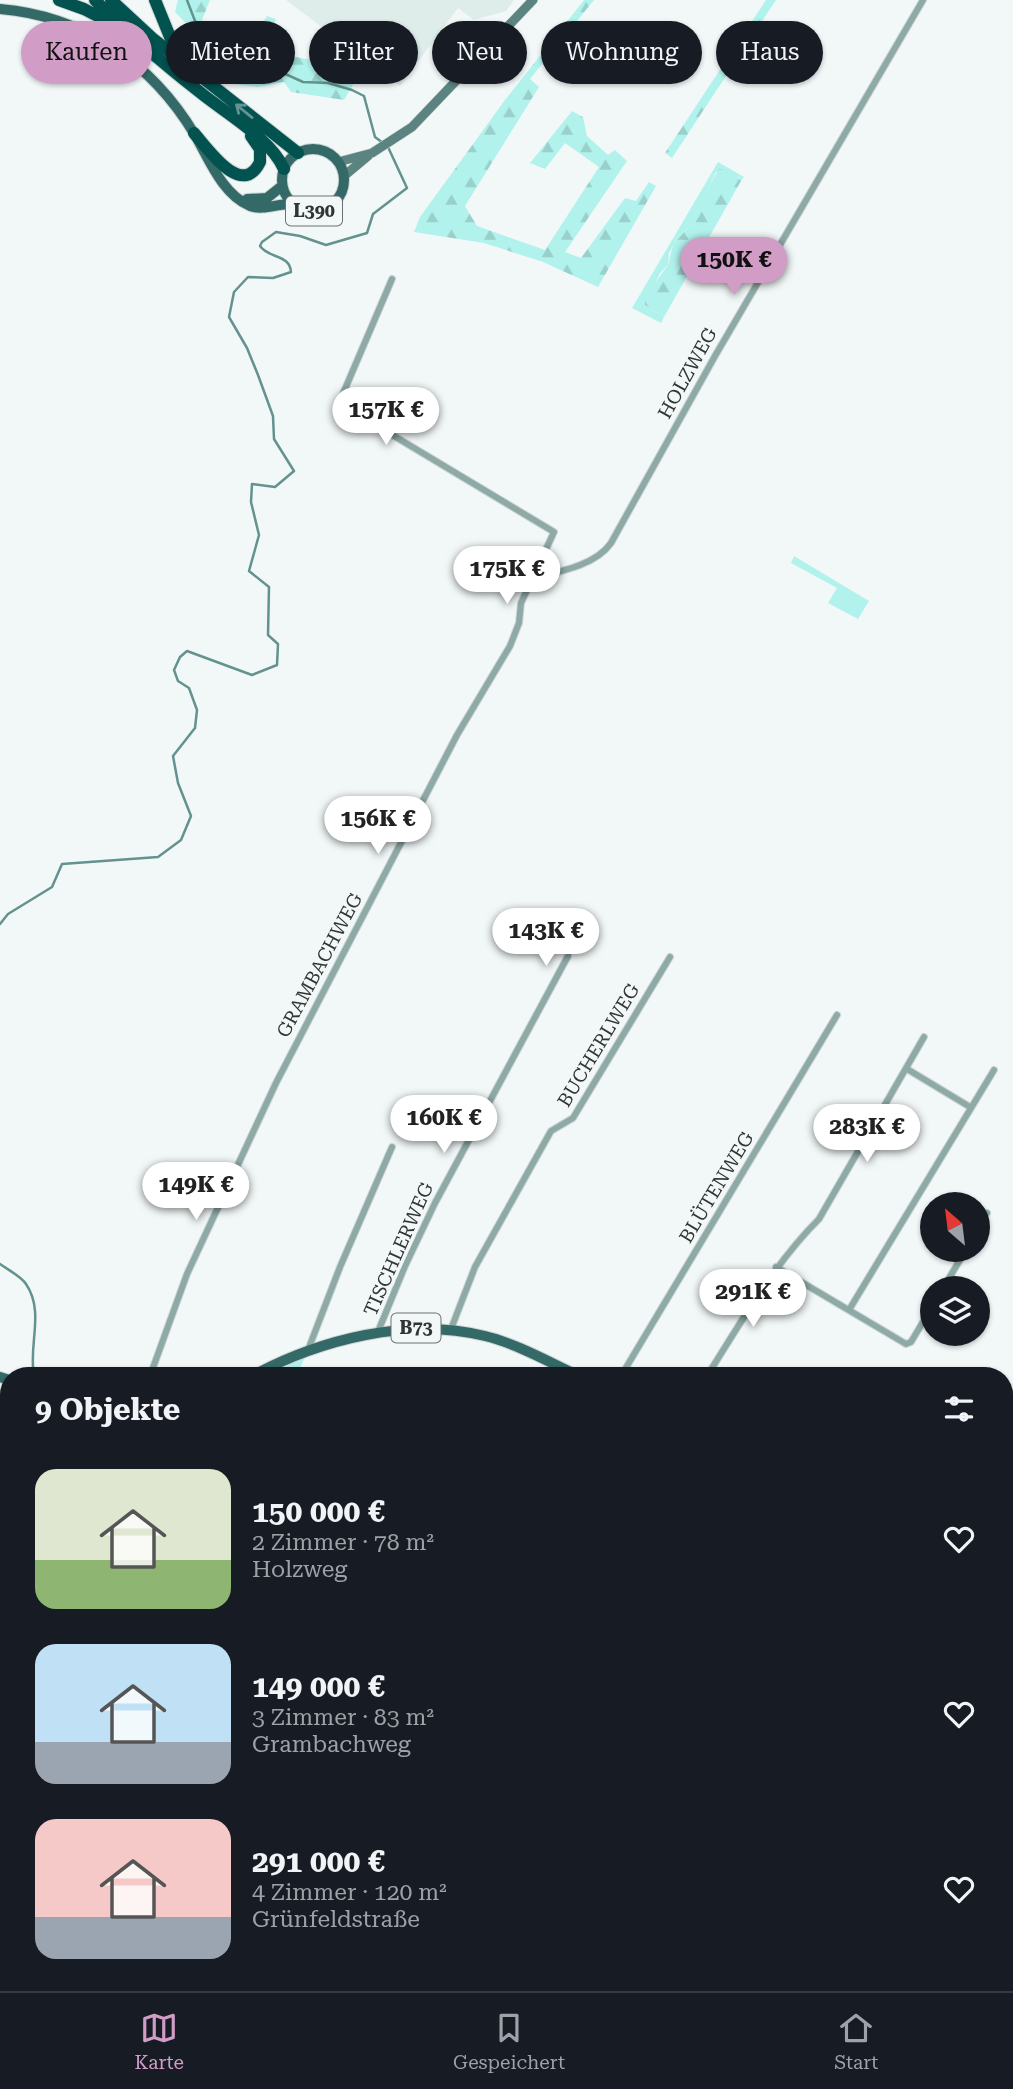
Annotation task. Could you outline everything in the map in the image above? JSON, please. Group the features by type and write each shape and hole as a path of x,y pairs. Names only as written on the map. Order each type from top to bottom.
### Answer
{"highway":[{"path":"59,0 109,21"},
{"path":"95,0 117,21"},
{"path":"111,0 166,49"},
{"path":"155,0 166,27"},
{"path":"152,52 270,147 284,169"},
{"path":"212,84 299,153"},
{"path":"194,133 232,173 246,176 256,170 261,154 245,127"}],"main road":[{"name":"L390","path":"344,176 372,153 412,127 533,0"},
{"path":"0,9 37,14 68,24 90,33 126,55 162,88 194,133 222,182 240,198"},
{"path":"299,153 319,150 329,153 338,162"},
{"name":"L390","path":"293,204 282,186 284,169 290,159 299,153"},
{"name":"L390","path":"240,198 251,206 259,207 293,204 309,211 327,208 339,197 344,176 338,162 372,153"},
{"name":"L390","path":"240,198 267,198 282,186"},
{"name":"B73","path":"271,1367 308,1350 416,1328 451,1329 488,1337 558,1367"}],"street":[{"name":"HOLZWEG","path":"533,578 595,558 605,552 715,356 923,0"},
{"name":"GRAMBACHWEG","path":"153,1367 185,1278 276,1083 457,735 510,646 519,624 521,603 554,532 344,406 342,396 392,279"},
{"name":"TISCHLERWEG","path":"377,1334 435,1203 568,956"},
{"name":"BUCHERLWEG","path":"451,1329 475,1267 551,1131 573,1118 670,957"},
{"name":"BLÜTENWEG","path":"626,1367 837,1015"},
{"path":"713,1367 776,1267 795,1242 819,1219 924,1037"},
{"path":"907,1069 970,1107"},
{"path":"849,1310 994,1070"},
{"path":"308,1350 340,1267 392,1147"},
{"path":"776,1267 906,1345 911,1342 920,1327"}],"shaded area":[{"path":"286,0 514,0 506,11 474,20 458,8 448,21 432,21 432,43 418,62 418,21 314,21"}],"green space":[{"path":"178,0 210,0 204,21 184,21 175,12"},
{"path":"584,0 594,0 577,21 567,21"},
{"path":"766,0 776,0 762,21 752,21"},
{"path":"267,16 276,19 275,21 264,21"},
{"path":"541,54 541,65 530,79 539,87 465,206 477,226 545,250 599,167 565,143 545,169 530,163 572,111 583,117 587,136 608,155 615,150 627,161 565,252 581,258 625,198 636,201 649,182 656,186 598,287 543,262 484,243 414,232 420,217 505,100 518,84 527,84 527,72"},
{"path":"295,57 309,59 309,84 353,84 344,100 291,92 285,84 295,84"},
{"path":"716,76 716,84 721,84 672,158 665,153"},
{"path":"234,84 274,84 258,87"},
{"path":"718,162 744,177 741,181 739,177 716,172 687,229 676,240 669,253 668,265 660,273 645,305 664,317 661,323 632,308"},
{"path":"719,169 734,172 741,181 664,317 645,305 645,297 668,265 673,244 687,229"},
{"path":"794,556 869,601 858,619 828,603 837,588 791,563"},
{"path":"305,1357 301,1367 284,1367"}],"waterway":[{"path":"187,0 195,21 246,65 253,76 263,78 281,72 303,82 328,83 364,96 375,137 383,143"},
{"path":"0,924 8,914 52,887 62,864 158,857 181,840 191,816 178,783 173,756 195,728 197,710 189,688 178,681 174,670 180,657 187,651 252,675 277,665 278,644 268,635 269,587 249,571 259,535 251,502 252,484 275,487 294,471 274,439 273,416 258,375 247,348 229,317 234,292 248,277 273,278 291,272 287,262 260,246 276,232 300,236 326,245 367,233 373,214 407,188 388,147"},
{"path":"0,1264 24,1281 32,1295 35,1317 33,1367"}]}
